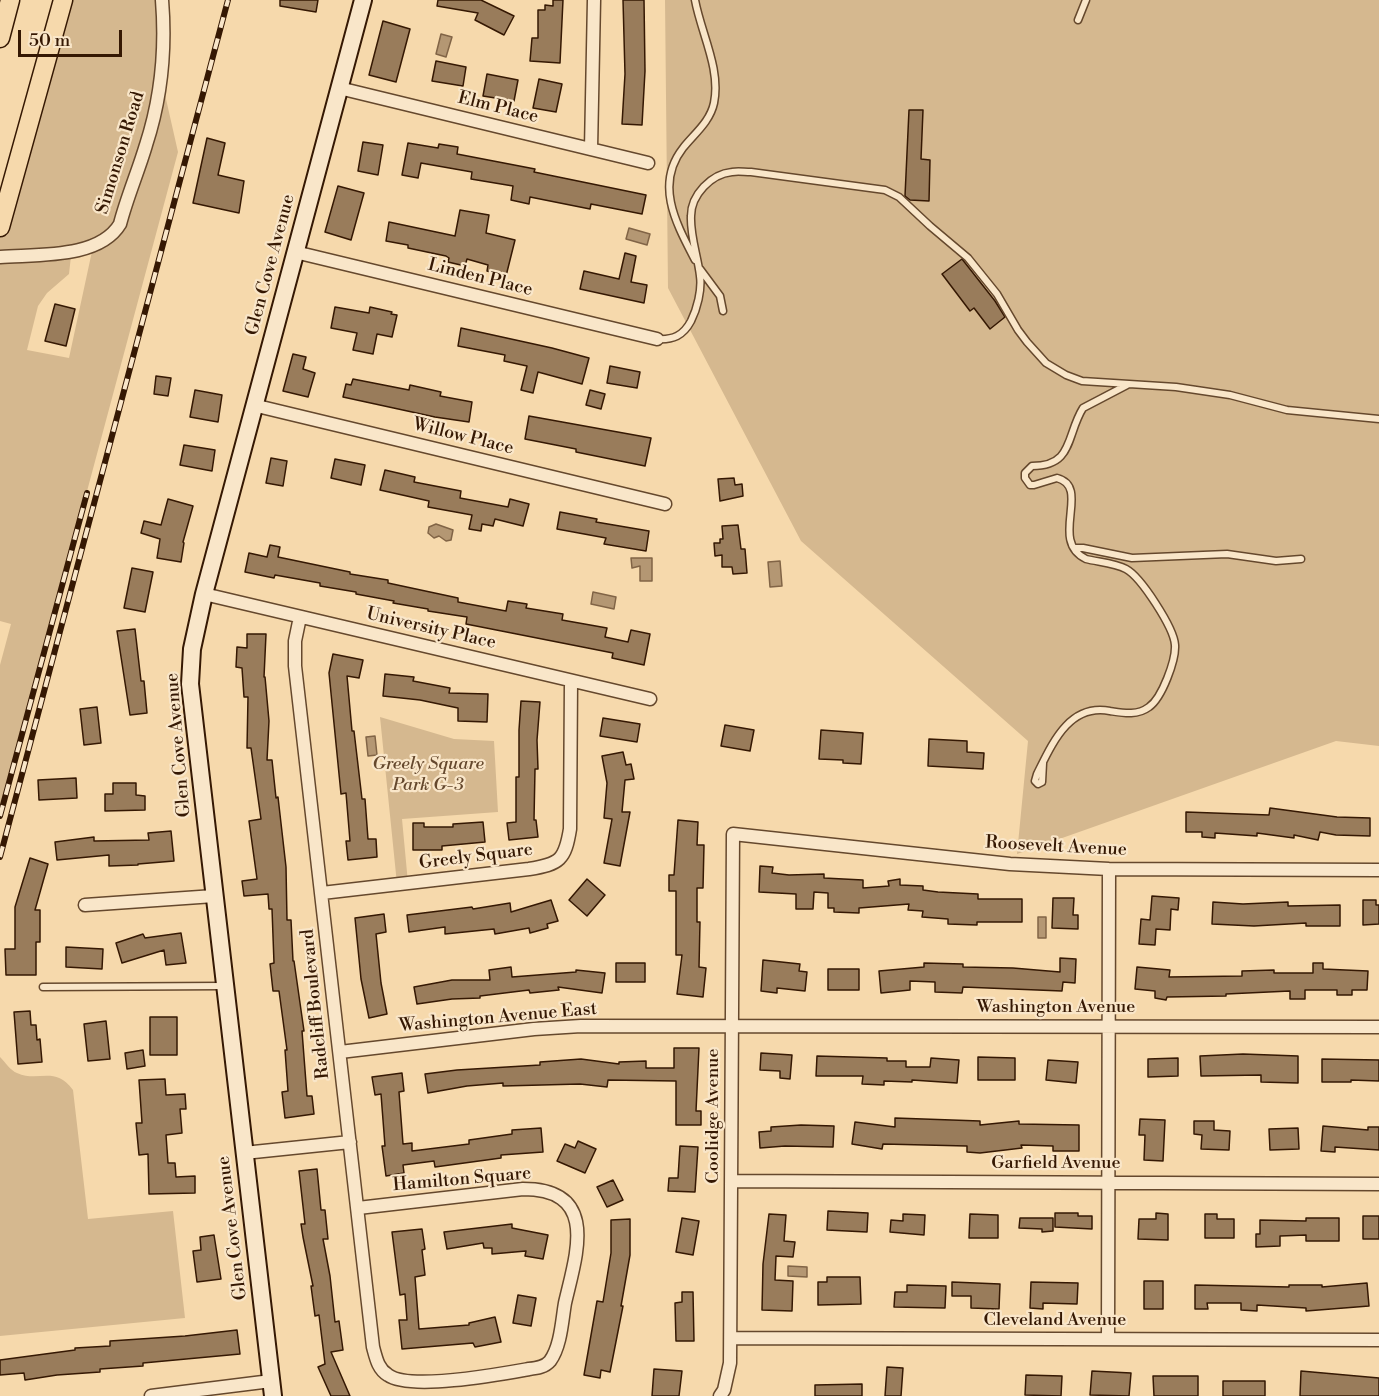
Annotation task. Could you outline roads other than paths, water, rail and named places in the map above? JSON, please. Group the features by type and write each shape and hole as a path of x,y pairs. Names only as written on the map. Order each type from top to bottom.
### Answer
{"main road":[{"path":"0,38 10,0"},
{"path":"0,226 63,0"},
{"name":"Glen Cove Avenue","path":"272,1388 190,684 192,650 204,594 253,405 363,0"}],"street":[{"name":"Simonson Road","path":"0,257 82,250 104,241 115,232 120,224 147,143 157,101 164,38 162,0"},
{"path":"591,149 594,0"},
{"name":"Elm Place","path":"339,88 648,163"},
{"name":"Linden Place","path":"295,252 657,339"},
{"name":"Willow Place","path":"253,405 665,504"},
{"name":"University Place","path":"204,594 650,699"},
{"name":"Radcliff Boulevard","path":"300,617 295,666 373,1347 381,1370 394,1378"},
{"name":"Greely Square","path":"322,893 529,869 550,866 557,862 567,848 570,829 571,681"},
{"name":"Roosevelt Avenue","path":"733,834 1010,864 1109,868 1379,870"},
{"name":"Coolidge Avenue","path":"720,1396 724,1390 730,1363 731,1338 733,834"},
{"path":"1108,1339 1109,868"},
{"path":"85,905 214,896"},
{"name":"Washington Avenue","path":"732,1025 1379,1027"},
{"name":"Washington Avenue East","path":"340,1052 552,1027 732,1025"},
{"path":"244,1153 350,1142"},
{"name":"Garfield Avenue","path":"732,1181 1379,1184"},
{"name":"Hamilton Square","path":"358,1208 536,1189 547,1191 563,1201 575,1216 577,1224 578,1244 555,1351 546,1364 530,1370 471,1379 442,1381 394,1378"},
{"name":"Cleveland Avenue","path":"731,1338 1379,1340"},
{"path":"152,1396 272,1388"}],"lane":[{"path":"695,0 699,23 714,74 715,93 708,118 682,149 674,163 669,193 675,220 699,267 720,296 723,311"},
{"path":"1078,20 1086,0"},
{"path":"657,339 668,340 678,337 687,329 698,301 701,278 691,218 692,207 705,186 716,176 731,172 750,172 885,189 899,197 968,258 997,294 1018,330 1046,363 1066,375 1082,381 1176,387 1230,395 1287,410 1379,419"},
{"path":"1043,763 1058,735 1078,714 1099,710 1130,714 1149,708 1160,693 1174,653 1175,644 1169,627 1139,580 1125,568 1086,559 1080,556 1074,548 1068,538 1071,489 1062,479 1049,479 1034,485 1025,478 1025,473 1032,466 1047,465 1064,454 1083,408 1128,385"},
{"path":"1047,465 1049,479"},
{"path":"1074,548 1132,558 1227,554 1276,561 1301,559"},
{"path":"43,987 225,986"}],"railway":[{"path":"0,857 228,0"},
{"path":"0,816 87,493"}],"park label":[{"name":"Greely Square Park G-3","path":"428,775"}]}
